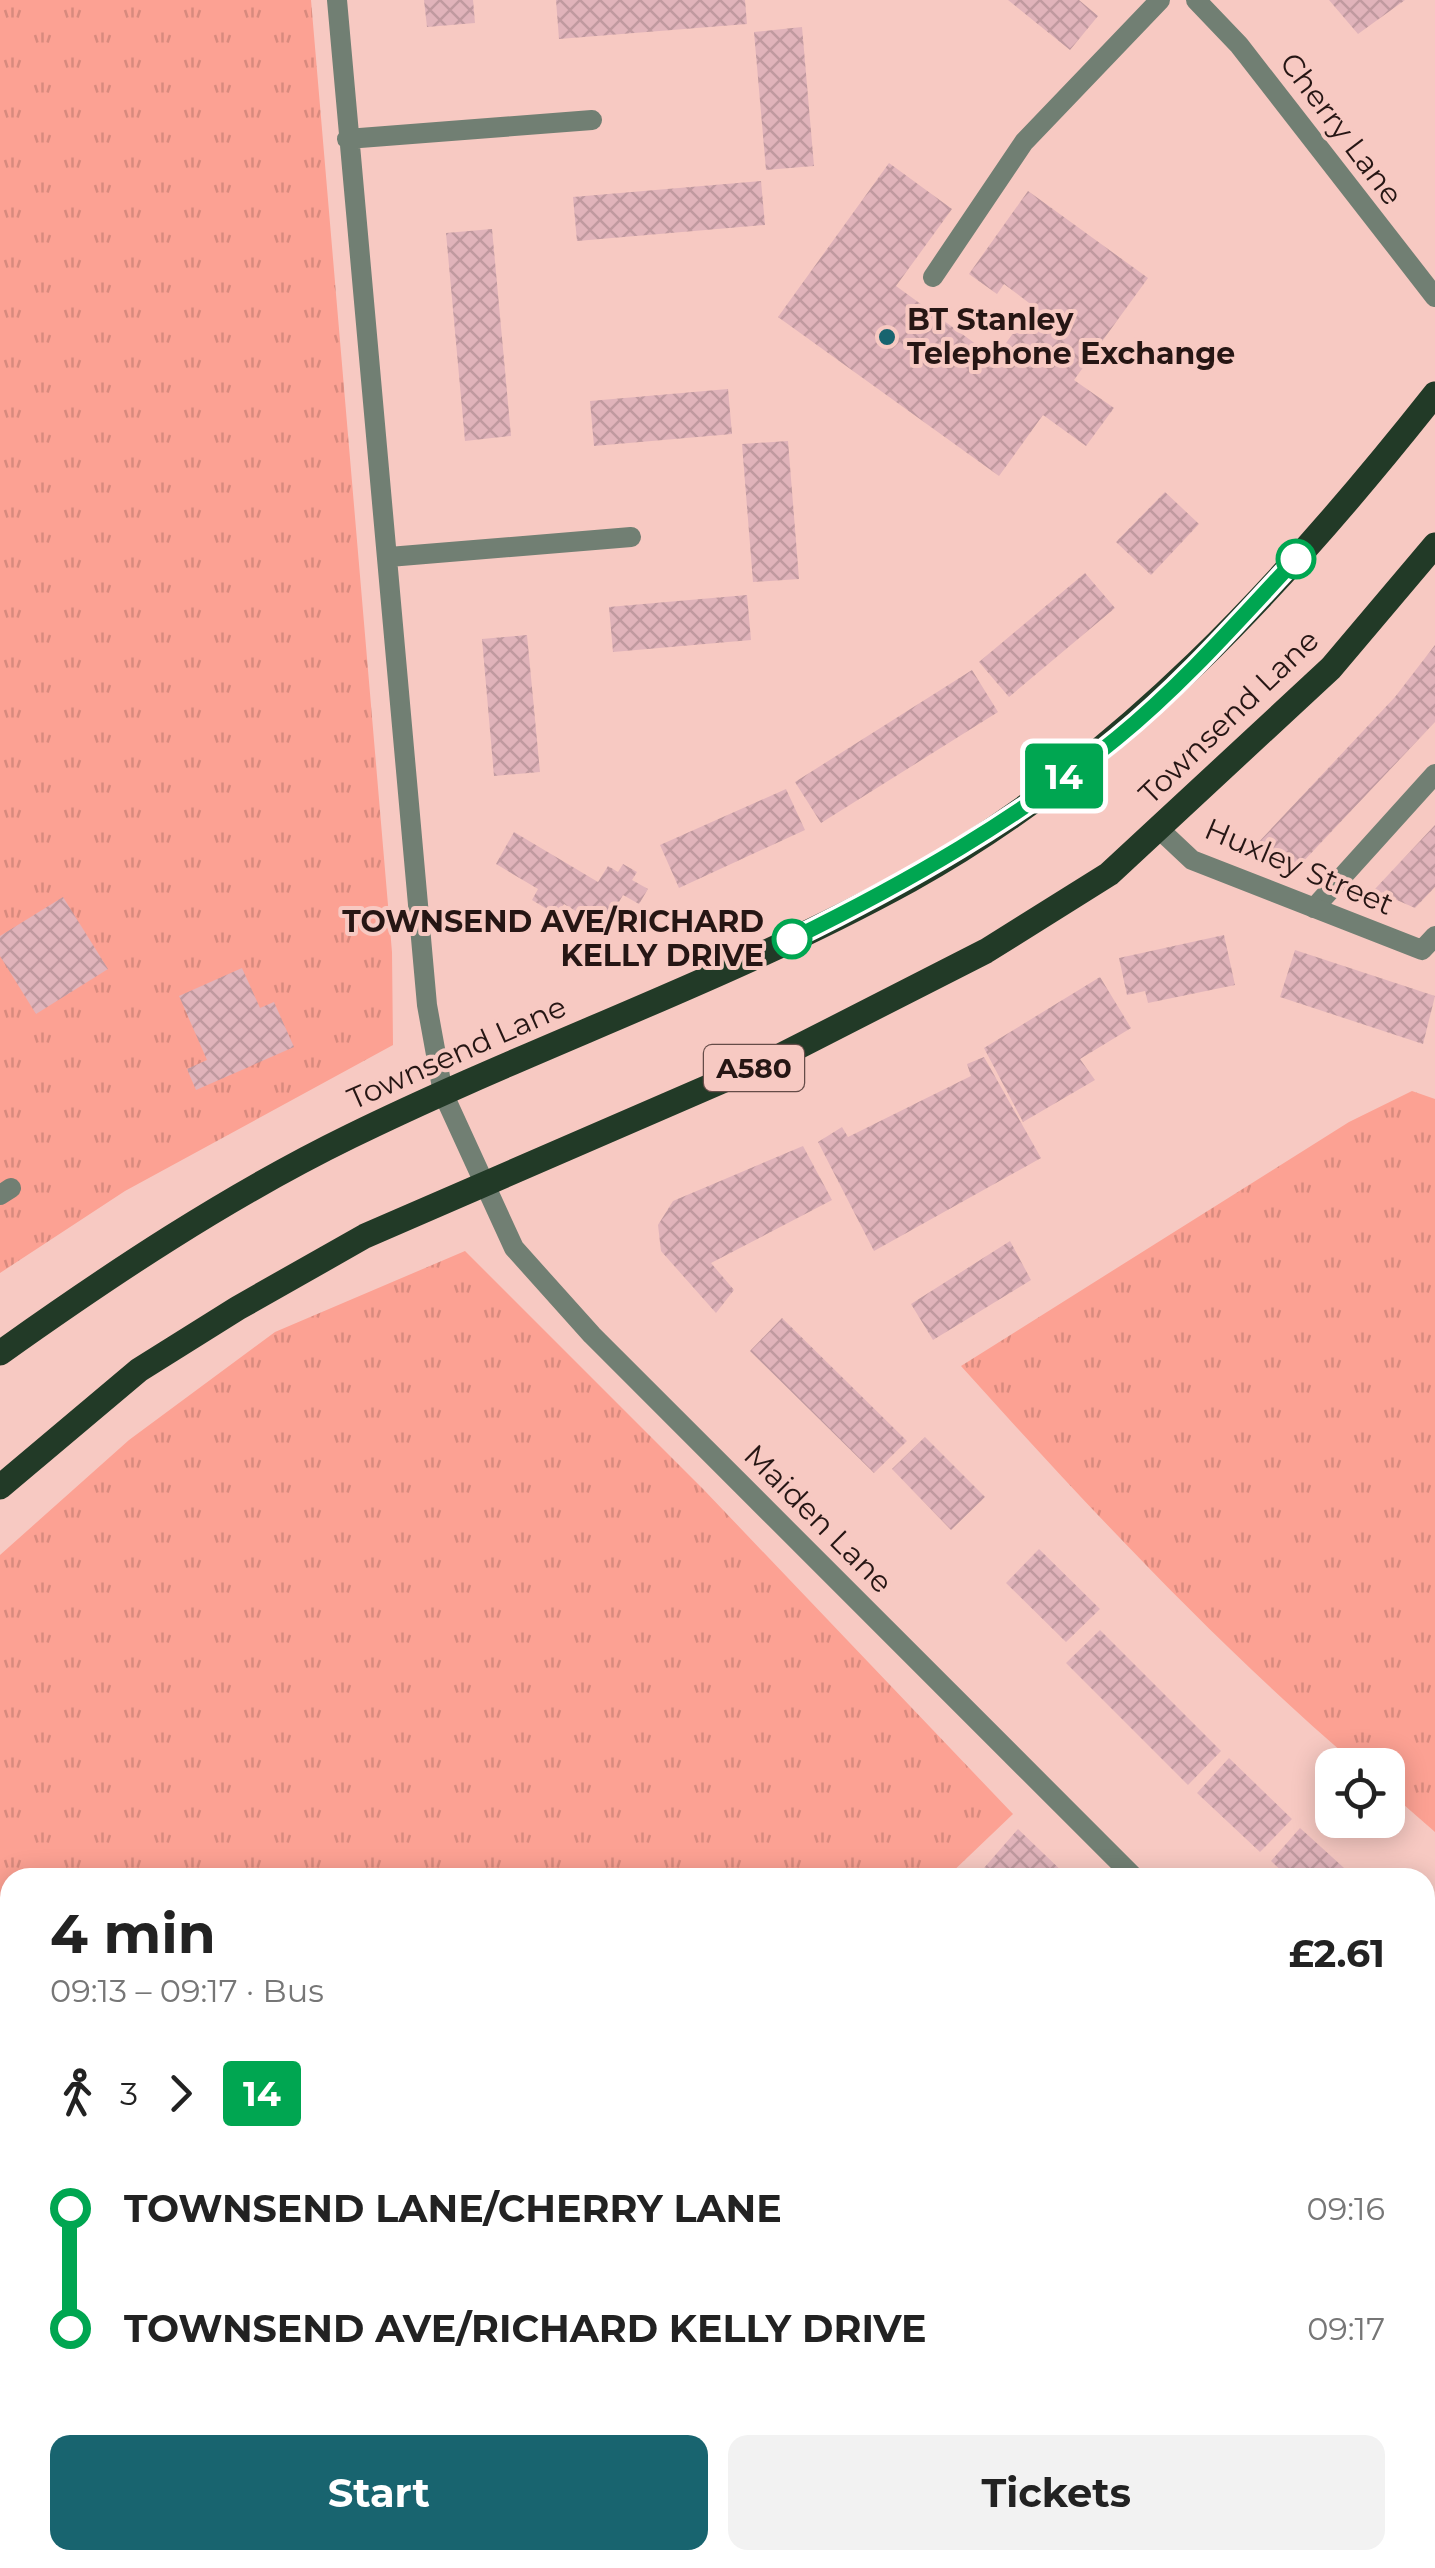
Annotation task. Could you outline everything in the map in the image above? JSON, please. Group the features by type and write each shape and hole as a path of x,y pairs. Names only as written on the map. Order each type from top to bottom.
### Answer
{"main road":[{"name":"Townsend Lane","path":"0,1353 126,1267 241,1196 347,1138 761,954 912,879 1018,810 1118,738 1218,643 1346,506 1435,394"},
{"name":"Townsend Lane","path":"0,1487 139,1370 238,1308 366,1236 782,1056 986,951 1109,874 1331,668 1435,545"}],"street":[{"name":"Maiden Lane","path":"337,0 426,1005 443,1093 514,1248 592,1335 1125,1868"},
{"path":"932,277 1024,142 1160,0"},
{"name":"Cherry Lane","path":"1196,0 1239,45 1435,298"},
{"path":"348,139 592,120"},
{"path":"389,556 631,537"},
{"path":"1314,908 1435,774"},
{"name":"Huxley Street","path":"1159,829 1192,860 1314,908 1429,943"}],"green space":[{"path":"0,0 311,0 392,952 393,1045 125,1191 0,1273"},
{"path":"1412,1091 1435,1099 1435,1832 1405,1806 1405,1748 1338,1748 1202,1622 961,1366 1349,1122"},
{"path":"465,1251 704,1490 1013,1814 956,1868 0,1868 0,1555 129,1440 275,1332"}],"building":[{"path":"424,0 473,0 475,23 427,27"},
{"path":"556,0 745,0 747,24 559,39"},
{"path":"1008,0 1079,0 1098,16 1070,50"},
{"path":"1329,0 1405,0 1358,34"},
{"path":"802,27 814,166 766,170 754,32"},
{"name":"BT Stanley Telephone Exchange","path":"889,163 952,209 896,286 995,358 1033,306 1004,284 997,294 969,274 1028,191 1148,278 1074,380 1114,408 1086,446 1043,415 999,476 778,317"},
{"path":"761,181 765,225 577,241 573,197"},
{"path":"492,229 511,436 465,441 446,233"},
{"path":"728,389 732,434 594,446 590,401"},
{"path":"788,441 799,579 753,582 742,444"},
{"path":"1165,492 1199,524 1151,575 1116,542"},
{"path":"1085,573 1115,608 1009,697 979,662"},
{"path":"747,595 751,640 613,652 609,607"},
{"path":"527,635 540,772 494,776 482,639"},
{"path":"1435,645 1435,722 1298,867 1256,851 1256,845 1395,697"},
{"path":"972,670 998,712 821,823 795,782"},
{"path":"786,789 805,830 679,888 660,845"},
{"path":"1435,825 1435,887 1415,908 1374,890"},
{"path":"514,832 598,882 608,866 618,872 623,864 637,872 632,880 648,889 639,904 623,895 604,928 564,904 557,915 532,900 538,889 496,864"},
{"path":"63,897 108,969 36,1014 0,956 0,936"},
{"path":"1224,935 1235,985 1148,1003 1145,991 1127,995 1119,958"},
{"path":"1295,950 1435,996 1423,1044 1280,997"},
{"path":"242,968 260,1008 274,1002 294,1047 196,1090 187,1069 207,1060 179,996"},
{"path":"1100,977 1131,1028 1080,1059 1095,1080 1023,1122 984,1048"},
{"path":"984,1057 1041,1158 874,1251 818,1142 842,1127 848,1137 971,1076 967,1064"},
{"path":"803,1146 832,1200 711,1263 734,1290 716,1313 661,1251 658,1225 673,1201"},
{"path":"1010,1241 1031,1280 933,1340 911,1304"},
{"path":"782,1318 907,1441 874,1473 750,1351"},
{"path":"925,1437 985,1497 951,1530 892,1469"},
{"path":"1039,1549 1100,1609 1066,1642 1006,1583"},
{"path":"1100,1630 1221,1751 1188,1785 1066,1663"},
{"path":"1229,1758 1292,1819 1260,1852 1197,1793"},
{"path":"1300,1828 1344,1868 1278,1868 1271,1861"},
{"path":"1018,1829 1059,1868 984,1868"}],"bus line":[{"name":"14","path":"792,939 912,879 1118,738 1218,643 1296,559"}],"place":[{"name":"BT Stanley Telephone Exchange","path":"887,337"},
{"name":"TOWNSEND AVE/RICHARD KELLY DRIVE","path":"792,939"}]}
